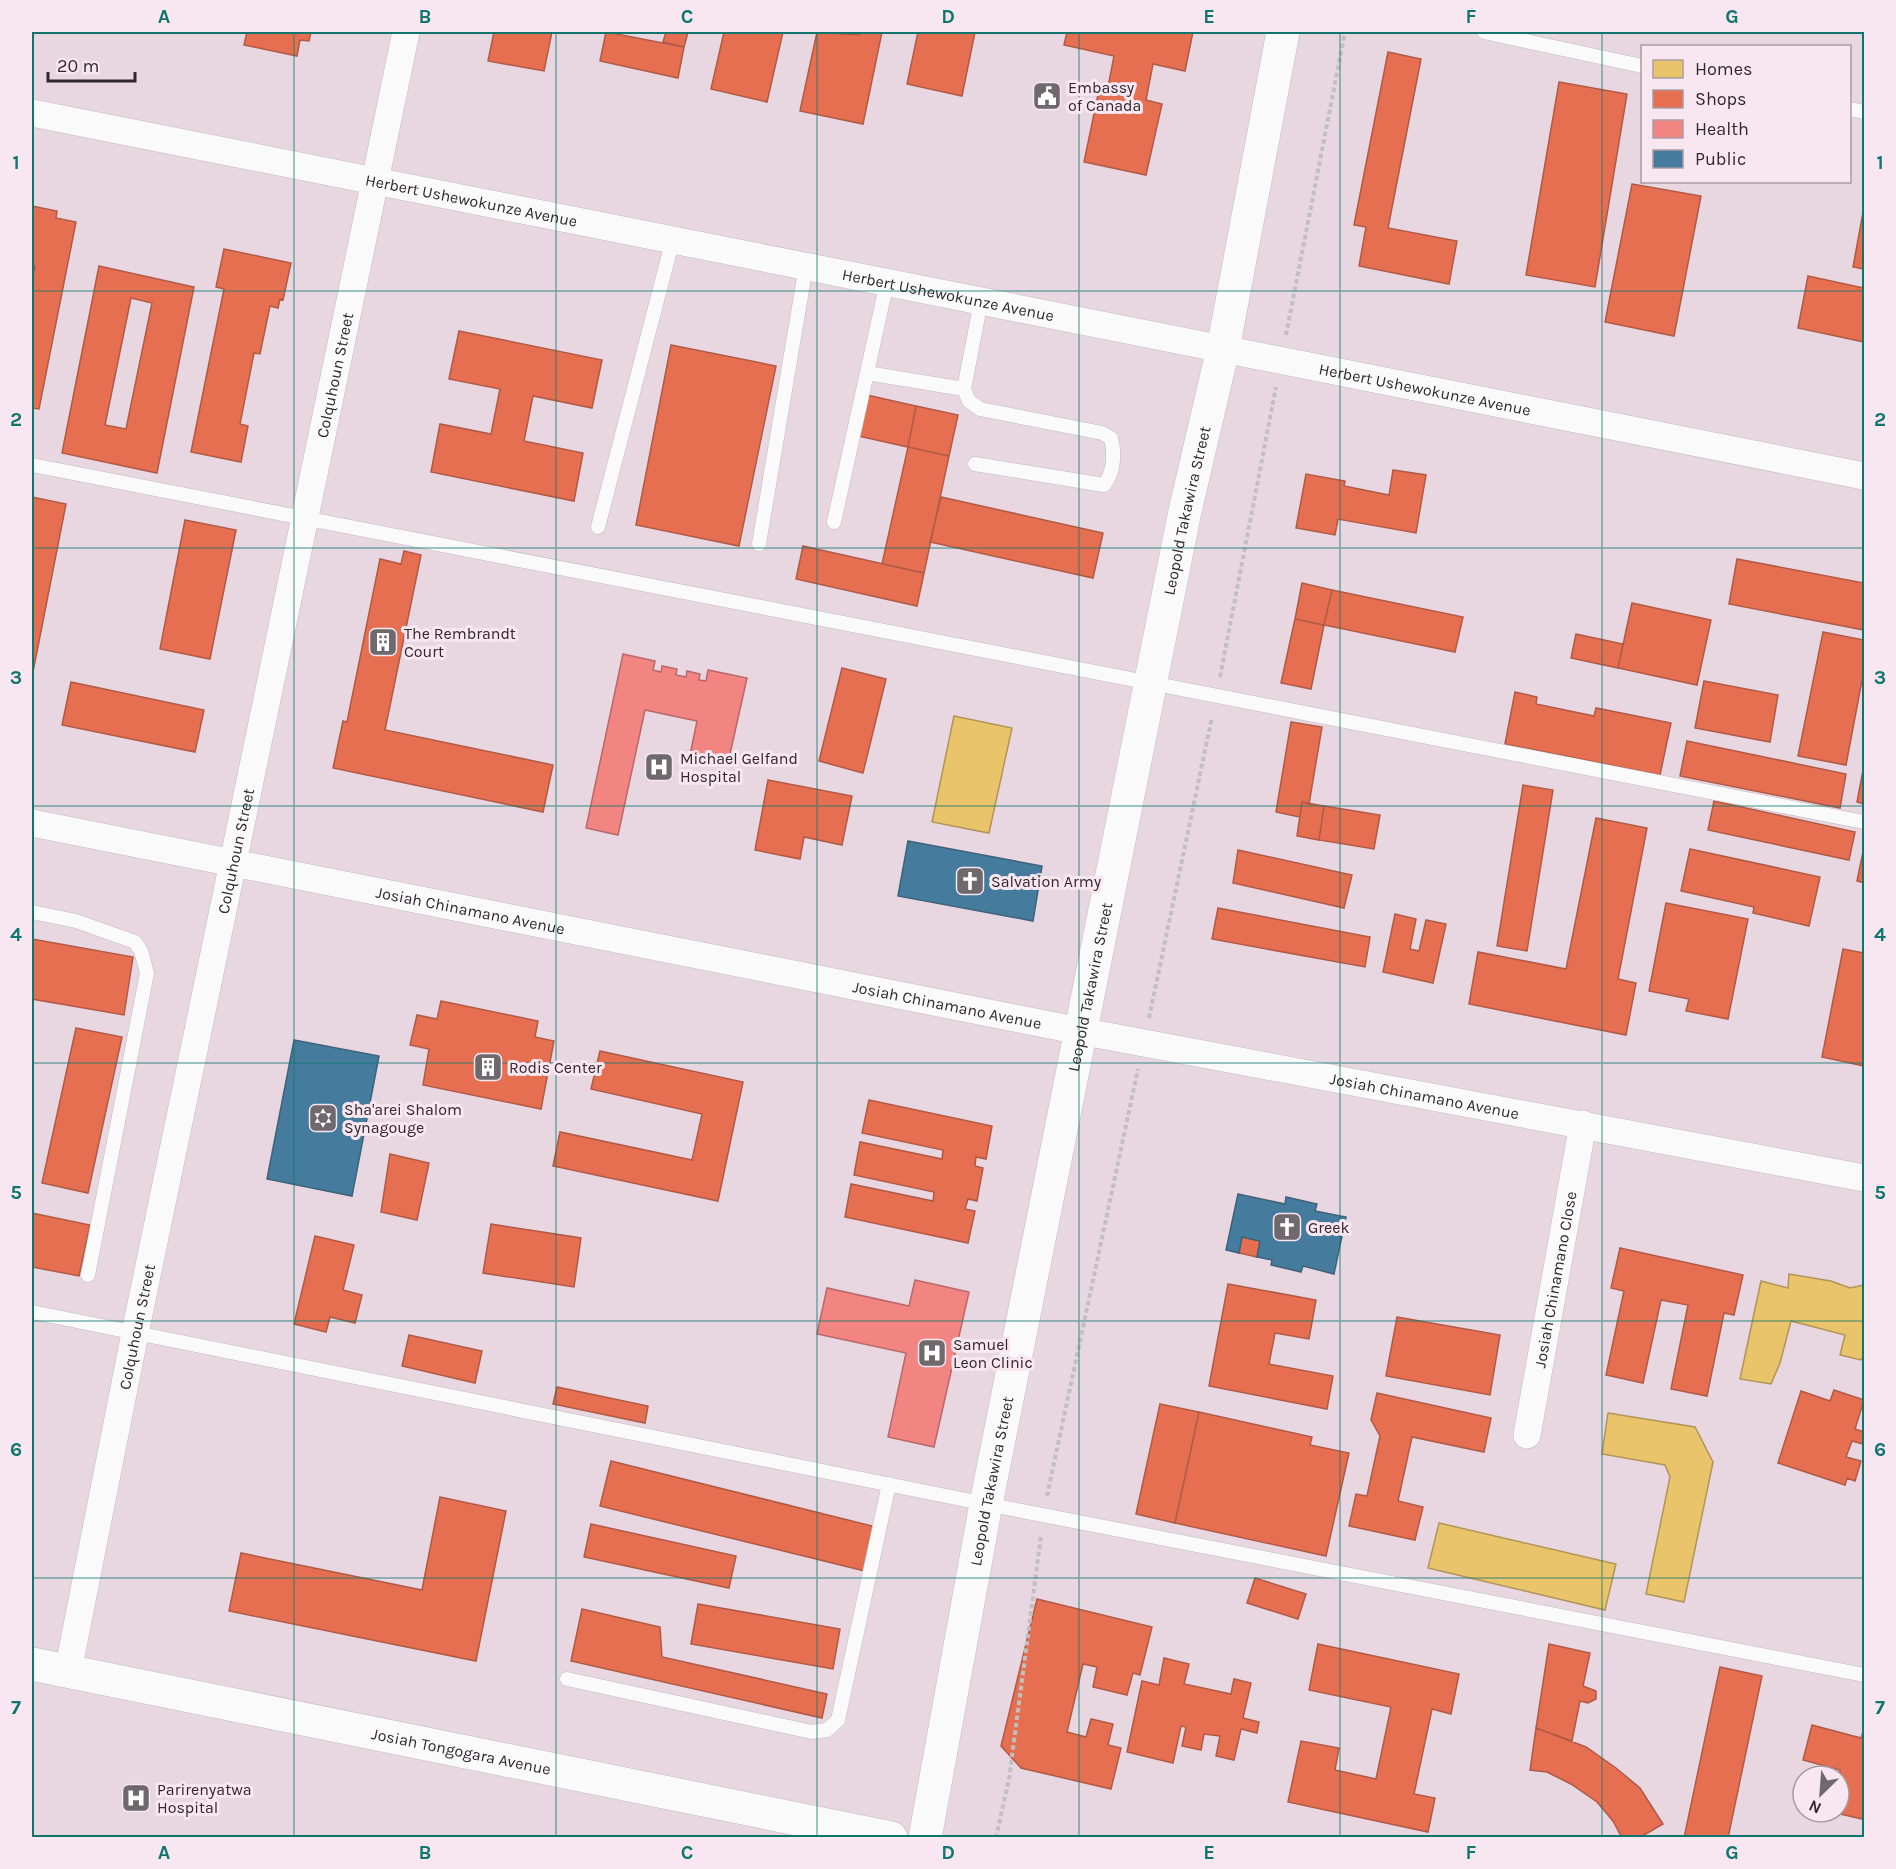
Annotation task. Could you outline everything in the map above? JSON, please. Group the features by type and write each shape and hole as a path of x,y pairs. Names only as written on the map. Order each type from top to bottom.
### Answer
{"main road":[{"name":"Leopold Takawira Street","path":"925,1838 986,1504 1185,511 1223,349 1283,32"},
{"name":"Josiah Tongogara Avenue","path":"32,1664 891,1838"}],"street":[{"name":"Colquhoun Street","path":"68,1671 232,861 406,32"},
{"name":"Herbert Ushewokunze Avenue","path":"32,113 1864,476"},
{"name":"Josiah Chinamano Avenue","path":"32,823 1080,1031 1864,1178"},
{"name":"Josiah Chinamano Close","path":"1527,1436 1583,1124"}],"lane":[{"path":"1484,32 1641,66"},
{"path":"598,527 673,240"},
{"path":"759,544 806,266"},
{"path":"834,522 887,282"},
{"path":"975,464 1104,485 1110,478 1114,449 1111,438 1102,434 980,409 969,402 964,389 981,301"},
{"path":"867,373 964,389"},
{"path":"32,465 1864,822"},
{"path":"32,912 76,921 135,942 141,951 147,973 88,1275"},
{"path":"32,1312 986,1504 1864,1676"},
{"path":"567,1679 812,1732 826,1730 838,1720 889,1484"}],"path":[{"path":"996,1838 1009,1779 1049,1475 1190,833 1345,32"}],"shaded area":[{"path":"32,32 1864,32 1864,1837 32,1838"}],"building: Homes":[{"path":"954,716 1012,728 989,833 932,822"},
{"path":"1789,1274 1831,1281 1850,1288 1864,1285 1864,1355 1861,1360 1840,1355 1845,1335 1791,1321 1780,1363 1771,1384 1740,1379 1761,1281 1788,1288"},
{"path":"1608,1413 1695,1427 1713,1462 1684,1602 1646,1594 1670,1477 1665,1465 1602,1454"},
{"path":"1439,1523 1616,1564 1605,1610 1428,1568"}],"building: Shops":[{"path":"247,32 311,32 309,41 300,40 297,56 244,45"},
{"path":"494,32 552,32 544,71 488,61"},
{"path":"606,32 684,47 678,78 600,61"},
{"path":"666,32 688,32 684,47 663,42"},
{"path":"724,32 783,32 767,102 711,89"},
{"path":"817,32 860,35 860,32 882,32 863,124 800,111"},
{"path":"918,32 975,32 962,96 907,84"},
{"path":"1067,32 1193,32 1185,71 1153,64 1146,100 1162,104 1146,175 1084,162 1099,90 1107,92 1114,56 1064,45"},
{"path":"1388,52 1421,59 1388,228 1457,241 1449,284 1359,266 1366,227 1354,225"},
{"path":"1559,82 1627,94 1595,287 1526,275"},
{"path":"1632,184 1701,196 1674,336 1605,322"},
{"path":"32,206 57,211 56,218 76,222 39,409 32,408 32,281 35,266 32,266"},
{"path":"1864,207 1864,269 1853,267"},
{"path":"224,249 291,263 283,300 280,299 278,308 270,306 260,354 254,353 240,424 248,426 241,462 191,452 224,289 216,287"},
{"path":"99,266 194,287 157,473 62,453","holes":["131,298 152,303 126,429 105,425"]},
{"path":"1808,276 1864,288 1864,342 1798,328"},
{"path":"459,331 602,360 592,408 533,396 524,441 583,453 574,501 431,472 440,424 491,434 500,389 449,379"},
{"path":"671,345 776,366 739,546 636,525"},
{"path":"867,395 916,406 908,447 858,436"},
{"path":"916,406 958,415 949,456 908,447"},
{"path":"908,447 949,456 924,573 882,564"},
{"path":"1393,470 1426,475 1416,533 1338,519 1335,535 1296,528 1306,474 1345,481 1344,486 1389,495"},
{"path":"32,497 66,504 32,677"},
{"path":"941,497 1103,533 1093,578 930,542"},
{"path":"185,520 236,530 210,659 160,649"},
{"path":"803,546 924,573 917,606 796,579"},
{"name":"The Rembrandt Court","path":"404,551 421,555 385,730 553,765 543,812 333,768 343,721 347,722 380,559 401,564"},
{"path":"1737,559 1864,583 1864,630 1729,604"},
{"path":"1302,583 1332,590 1324,625 1295,619"},
{"path":"1332,590 1463,617 1455,652 1324,625"},
{"path":"1632,603 1711,620 1697,685 1618,668"},
{"path":"1295,619 1324,625 1311,689 1281,683"},
{"path":"1823,632 1864,640 1864,670 1846,765 1798,756"},
{"path":"1576,634 1623,644 1618,668 1571,658"},
{"path":"842,668 886,679 863,773 819,761"},
{"path":"1704,681 1778,695 1770,742 1695,728"},
{"path":"71,682 204,710 195,752 62,725"},
{"path":"1515,692 1537,697 1536,704 1594,716 1596,708 1671,723 1660,775 1505,744"},
{"path":"1291,722 1322,727 1309,804 1302,802 1300,817 1276,812"},
{"path":"1687,741 1846,774 1840,808 1680,776"},
{"path":"1864,765 1864,804 1857,802"},
{"path":"768,780 852,796 842,845 804,837 800,859 755,850"},
{"path":"1523,785 1553,790 1527,951 1497,946"},
{"path":"1714,801 1855,832 1849,860 1708,830"},
{"path":"1302,802 1324,806 1319,840 1297,836"},
{"path":"1324,806 1380,815 1374,849 1319,840"},
{"path":"1596,818 1647,828 1618,979 1636,983 1626,1035 1469,1004 1478,952 1566,969"},
{"path":"1864,847 1864,883 1857,881"},
{"path":"1690,849 1820,877 1809,926 1753,913 1754,907 1681,891"},
{"path":"1238,850 1352,875 1344,908 1233,883"},
{"path":"1666,903 1748,919 1728,1019 1686,1011 1689,999 1649,991"},
{"path":"1218,908 1370,937 1365,967 1212,939"},
{"path":"1395,914 1416,919 1410,949 1419,951 1426,920 1446,924 1433,983 1383,972"},
{"path":"32,939 133,957 124,1015 32,999"},
{"path":"1843,949 1864,953 1864,1066 1822,1057"},
{"name":"Rodis Center","path":"441,1001 538,1021 535,1037 554,1041 541,1109 423,1085 429,1049 410,1045 417,1015 437,1019"},
{"path":"76,1028 122,1037 88,1193 42,1183"},
{"path":"600,1051 743,1082 718,1201 553,1166 560,1132 692,1160 702,1114 591,1089"},
{"path":"869,1100 992,1126 986,1159 976,1157 975,1166 983,1168 977,1201 968,1199 965,1209 975,1211 968,1243 845,1217 851,1184 933,1201 934,1192 854,1175 860,1142 942,1159 943,1150 862,1133"},
{"path":"390,1154 429,1163 417,1220 381,1212"},
{"path":"32,1213 90,1225 79,1276 32,1267"},
{"path":"491,1224 581,1238 574,1287 483,1273"},
{"path":"315,1236 354,1245 343,1290 362,1295 355,1323 330,1317 326,1332 294,1324"},
{"path":"1242,1237 1260,1241 1257,1257 1239,1253"},
{"path":"1620,1248 1743,1275 1734,1315 1724,1313 1707,1396 1671,1389 1688,1305 1661,1300 1643,1383 1606,1375 1624,1291 1611,1288"},
{"path":"1228,1284 1316,1300 1309,1339 1275,1333 1269,1364 1333,1376 1327,1409 1209,1386"},
{"path":"1397,1317 1500,1335 1490,1395 1386,1376"},
{"path":"409,1335 482,1351 475,1383 402,1366"},
{"path":"557,1387 648,1406 645,1423 553,1404"},
{"path":"1834,1390 1864,1400 1855,1429 1864,1432 1863,1444 1852,1441 1846,1457 1861,1461 1855,1481 1847,1478 1845,1485 1778,1463 1801,1391 1830,1401"},
{"path":"1377,1393 1491,1418 1484,1452 1412,1437 1398,1501 1423,1507 1415,1540 1349,1526 1356,1494 1367,1496 1380,1436 1371,1420"},
{"path":"1160,1404 1199,1412 1175,1523 1136,1514"},
{"path":"1199,1412 1312,1437 1310,1445 1349,1453 1326,1556 1175,1523"},
{"path":"611,1461 876,1527 865,1571 600,1506"},
{"path":"440,1497 506,1511 476,1661 229,1611 241,1553 422,1590"},
{"path":"591,1524 736,1556 729,1588 584,1557"},
{"path":"1255,1578 1306,1594 1298,1619 1247,1603"},
{"path":"1037,1599 1152,1627 1140,1675 1133,1673 1127,1695 1093,1687 1097,1667 1083,1664 1067,1732 1086,1737 1091,1719 1113,1724 1108,1745 1121,1748 1111,1789 1021,1768 1001,1746"},
{"path":"698,1604 840,1629 833,1669 691,1644"},
{"path":"582,1609 660,1627 662,1657 827,1694 822,1718 571,1661"},
{"path":"1318,1644 1459,1674 1451,1714 1432,1709 1414,1794 1435,1798 1428,1832 1288,1802 1301,1741 1339,1748 1335,1770 1376,1779 1391,1707 1309,1690"},
{"path":"1549,1644 1590,1653 1583,1686 1596,1691 1596,1699 1588,1703 1580,1701 1572,1741 1536,1728"},
{"path":"1164,1658 1189,1664 1184,1684 1231,1694 1234,1679 1251,1683 1243,1718 1259,1722 1257,1733 1241,1729 1234,1760 1216,1756 1220,1736 1204,1734 1201,1750 1182,1746 1186,1727 1181,1726 1173,1763 1127,1752 1142,1681 1159,1685"},
{"path":"1720,1667 1762,1676 1728,1838 1684,1838"},
{"path":"1812,1725 1861,1738 1864,1729 1862,1819 1851,1816 1851,1764 1818,1764 1803,1760"},
{"path":"1536,1728 1586,1747 1616,1768 1640,1788 1663,1824 1639,1838 1622,1838 1613,1821 1597,1802 1571,1784 1547,1772 1530,1770"}],"building: Health":[{"path":"623,654 655,661 653,670 661,672 662,666 677,669 676,675 686,677 687,671 700,674 699,680 706,681 708,670 747,678 728,763 690,755 697,721 645,710 618,835 586,828"},
{"path":"915,1280 969,1292 934,1447 888,1437 906,1353 817,1334 827,1288 909,1306"}],"building: Public":[{"name":"Salvation Army","path":"908,841 1042,866 1033,921 898,896"},
{"name":"Sha'arei Shalom Synagouge","path":"294,1040 379,1056 352,1196 267,1179"},
{"name":"Greek","path":"1238,1194 1285,1204 1286,1197 1317,1204 1315,1211 1346,1217 1334,1274 1303,1266 1301,1272 1271,1265 1272,1260 1257,1257 1260,1241 1242,1237 1239,1253 1226,1250"}],"place":[{"name":"Embassy of Canada","path":"1047,96"},
{"name":"The Rembrandt Court","path":"383,642"},
{"name":"Michael Gelfand Hospital","path":"659,767"},
{"name":"Salvation Army","path":"970,881"},
{"name":"Rodis Center","path":"488,1067"},
{"name":"Sha'arei Shalom Synagouge","path":"323,1118"},
{"name":"Greek","path":"1287,1227"},
{"name":"Samuel Leon Clinic","path":"932,1353"},
{"name":"Parirenyatwa Hospital","path":"136,1798"}]}
